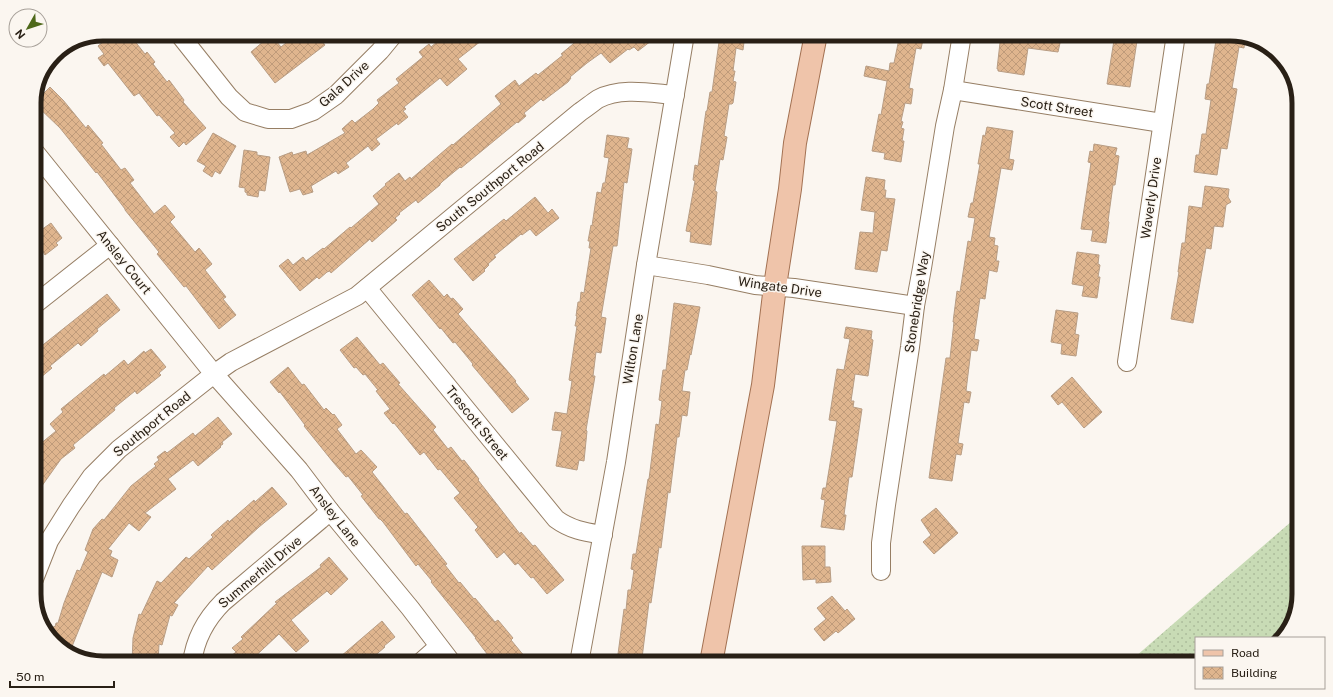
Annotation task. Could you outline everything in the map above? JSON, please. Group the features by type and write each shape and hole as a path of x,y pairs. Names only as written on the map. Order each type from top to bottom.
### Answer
{"main road":[{"path":"712,656 763,385 795,143 815,41"}],"street":[{"name":"Gala Drive","path":"185,41 229,96 245,112 268,120 291,120 313,111 336,95 388,41"},
{"name":"Wilton Lane","path":"580,656 616,462 646,265 684,41"},
{"name":"Stonebridge Way","path":"881,572 881,543 910,347 914,306 922,268 944,126 953,90 961,41"},
{"name":"Waverly Drive","path":"1127,362 1175,41"},
{"name":"Scott Street","path":"953,90 1162,123"},
{"name":"South Southport Road","path":"318,316 357,296 580,112 598,99 618,92 646,92 675,95"},
{"name":"Ansley Court","path":"41,160 214,374"},
{"path":"41,300 110,244"},
{"name":"Wingate Drive","path":"646,265 708,275 755,285 794,288 914,306"},
{"name":"Trescott Street","path":"367,288 556,519 578,531 603,536"},
{"name":"Southport Road","path":"41,560 49,541 70,506 92,476 119,449 231,362 318,316"},
{"name":"Ansley Lane","path":"214,374 278,445 410,608 446,656"},
{"name":"Summerhill Drive","path":"193,656 202,629 213,612 330,511"},
{"path":"428,656 438,647"}],"green space":[{"path":"1292,521 1291,606 1286,622 1275,637 1195,637 1195,656 1136,656"}],"building":[{"path":"104,41 135,41 145,54 147,52 155,62 153,64 167,82 169,80 184,100 183,102 206,128 186,145 184,142 179,147 170,137 175,133 159,115 157,116 139,93 134,96 108,63 104,66 98,58 104,54 98,46"},
{"path":"264,41 276,41 281,47 288,41 322,41 325,45 275,83 251,52"},
{"path":"438,41 481,41 458,59 467,69 447,86 440,78 404,107 406,109 403,111 408,117 398,125 397,123 376,139 380,144 372,151 368,146 346,163 349,167 338,174 336,171 311,186 313,192 303,195 300,189 290,192 279,157 292,152 293,155 306,151 307,155 345,133 342,129 352,120 355,123 373,109 379,103 377,100 399,83 396,79 423,57 419,52 429,44 431,47"},
{"path":"577,41 651,41 638,51 634,47 629,50 628,49 610,63 601,53 587,63 570,77 571,78 568,82 543,101 541,99 524,113 526,116 518,123 517,122 461,168 460,167 418,203 416,200 399,213 400,214 395,218 397,220 372,242 370,239 331,273 330,271 327,272 319,279 317,277 300,291 279,266 288,259 293,265 303,257 306,261 323,248 324,249 379,204 373,196 386,185 385,184 399,173 405,181 410,177 411,179 501,104 495,96 515,80 519,86 536,73 538,75 563,55 561,54"},
{"path":"719,41 744,41 743,50 736,48 733,81 736,82 733,103 729,104 724,136 727,137 723,160 720,159 715,191 717,192 711,245 690,242 691,232 686,231 695,181 693,180 695,165 698,166 706,111 710,92 712,92"},
{"path":"899,41 923,41 921,49 916,48 909,88 913,89 911,104 905,103 901,121 903,122 901,128 904,129 902,141 904,141 901,162 884,159 885,153 872,151 879,114 881,115 887,81 864,76 866,66 889,71 890,63 894,63"},
{"path":"1000,41 1050,41 1060,43 1058,52 1028,48 1024,75 998,71"},
{"path":"1114,41 1137,41 1130,87 1107,84"},
{"path":"1216,41 1245,43 1244,48 1239,47 1232,88 1237,89 1227,149 1221,148 1217,175 1194,172 1196,155 1199,155 1202,134 1206,134 1211,100 1205,99 1207,84 1209,84"},
{"path":"50,87 86,128 88,125 103,143 101,144 121,170 125,168 134,180 130,183 154,214 165,205 175,217 170,222 195,252 199,248 212,264 205,270 226,297 223,299 236,315 219,329 186,286 184,287 157,254 159,252 97,172 96,173 60,128 41,110 41,96"},
{"path":"987,127 1013,131 1009,159 1014,160 1012,170 1001,168 989,237 995,238 994,245 998,246 996,261 999,261 997,272 989,270 985,299 980,298 974,339 979,340 977,351 971,350 966,391 971,392 969,403 964,402 958,443 963,444 961,455 956,454 952,481 929,478 946,358 950,358 957,291 960,292 968,241 971,242 975,218 968,217 971,203 973,203 980,164 978,164 983,135 985,136"},
{"path":"213,133 236,146 220,174 215,171 212,177 203,171 206,166 197,161"},
{"path":"607,135 629,138 627,148 632,149 627,183 624,182 617,246 613,246 601,317 606,318 601,353 596,352 593,376 595,376 586,430 584,461 579,460 577,470 556,466 562,431 552,430 555,412 567,414 572,381 569,380 577,326 575,326 578,302 580,302 581,292 584,293 591,248 589,248 590,241 588,241 591,225 592,226 597,192 601,193 603,183 605,183 609,158 604,157"},
{"path":"1094,144 1117,148 1115,155 1119,156 1115,185 1113,185 1106,243 1091,241 1093,230 1081,229 1091,163 1088,162 1090,151 1093,152"},
{"path":"244,150 257,152 257,155 270,157 265,191 259,190 258,197 247,195 245,188 239,187"},
{"path":"866,177 885,180 885,198 895,199 887,251 881,250 877,272 855,269 860,232 873,233 875,212 861,210"},
{"path":"1205,186 1229,189 1228,197 1231,202 1226,205 1223,227 1214,226 1211,249 1206,248 1193,323 1171,319 1182,243 1185,243 1189,206 1202,208"},
{"path":"535,197 548,213 552,209 559,218 536,236 530,229 522,235 521,234 494,256 496,257 488,264 489,265 484,270 485,271 473,281 454,259 504,219 506,221"},
{"path":"51,223 62,238 56,243 58,245 45,255 43,252 41,254 41,230"},
{"path":"1077,252 1099,255 1098,264 1100,265 1098,277 1100,277 1097,298 1082,296 1084,286 1072,284"},
{"path":"429,280 444,297 447,294 463,309 458,314 516,381 515,382 529,399 512,413 455,342 453,343 441,328 440,329 412,295"},
{"path":"107,294 120,310 97,329 98,331 81,346 78,343 50,366 52,368 41,377 41,346"},
{"path":"674,303 700,307 691,355 690,354 687,370 685,370 682,391 690,392 687,416 682,415 679,437 677,437 670,493 668,492 661,548 659,547 651,603 649,602 642,656 630,656 618,654 624,609 626,610 628,590 631,590 634,570 631,569 633,554 636,554 649,479 656,424 659,425 662,401 659,400 663,370 666,370"},
{"path":"1056,310 1078,313 1075,334 1079,335 1076,356 1061,354 1062,344 1051,342"},
{"path":"846,327 872,331 871,339 873,340 868,376 855,374 851,401 854,401 853,407 862,409 852,477 849,477 844,515 846,515 844,530 821,527 825,500 821,499 823,488 826,488 837,421 829,420 837,369 844,370 850,339 844,338"},
{"path":"357,337 380,365 383,363 400,383 398,384 436,427 433,430 448,449 451,447 462,461 464,460 520,534 521,532 533,546 535,545 564,580 547,594 533,577 531,578 518,563 515,565 504,552 497,558 475,530 478,527 454,498 460,493 440,469 438,470 424,452 420,455 384,413 390,409 376,391 378,390 365,374 363,375 356,367 354,368 340,350"},
{"path":"151,349 166,367 159,373 161,375 137,394 135,391 73,445 75,448 61,459 41,487 41,443 56,431 50,424 63,412 61,409 104,374 105,376 124,360 128,365 144,351 145,353"},
{"path":"288,367 302,385 304,384 324,410 326,408 333,415 334,414 342,425 337,429 356,454 361,450 377,467 372,472 405,514 407,513 447,564 445,565 459,583 460,582 474,599 475,598 495,622 498,620 513,638 511,640 524,656 489,656 431,582 432,581 418,564 416,566 383,522 361,496 363,495 348,476 346,477 333,462 304,426 305,425 280,392 279,393 270,382"},
{"path":"1072,377 1102,412 1084,428 1062,402 1058,405 1051,396"},
{"path":"218,417 232,434 222,442 223,444 220,446 221,447 198,466 193,460 168,479 176,489 145,513 151,517 139,531 129,523 108,549 112,551 110,556 118,560 112,577 102,572 71,648 68,646 52,630 56,623 58,623 77,570 80,571 88,552 85,550 93,529 102,519 104,520 131,486 156,466 154,464 159,460 157,457 165,451 167,453 193,433 195,436"},
{"path":"272,487 287,504 259,527 212,570 208,566 174,603 178,605 172,616 170,615 162,645 159,644 158,656 132,656 133,638 139,614 141,615 157,581 161,583 186,557 189,559 213,537 211,535 228,520 229,522 254,500 255,502"},
{"path":"936,508 958,533 934,554 923,542 931,535 921,520"},
{"path":"802,546 825,546 825,567 830,567 831,582 816,583 816,579 803,580"},
{"path":"329,557 348,579 331,595 327,591 291,620 309,641 296,652 279,634 255,656 231,656 236,652 232,648 243,639 241,637 277,603 275,602 321,567 320,565"},
{"path":"832,596 845,611 847,609 855,619 838,633 836,631 824,641 814,629 826,619 817,608"},
{"path":"382,621 395,637 374,656 341,656"}]}
